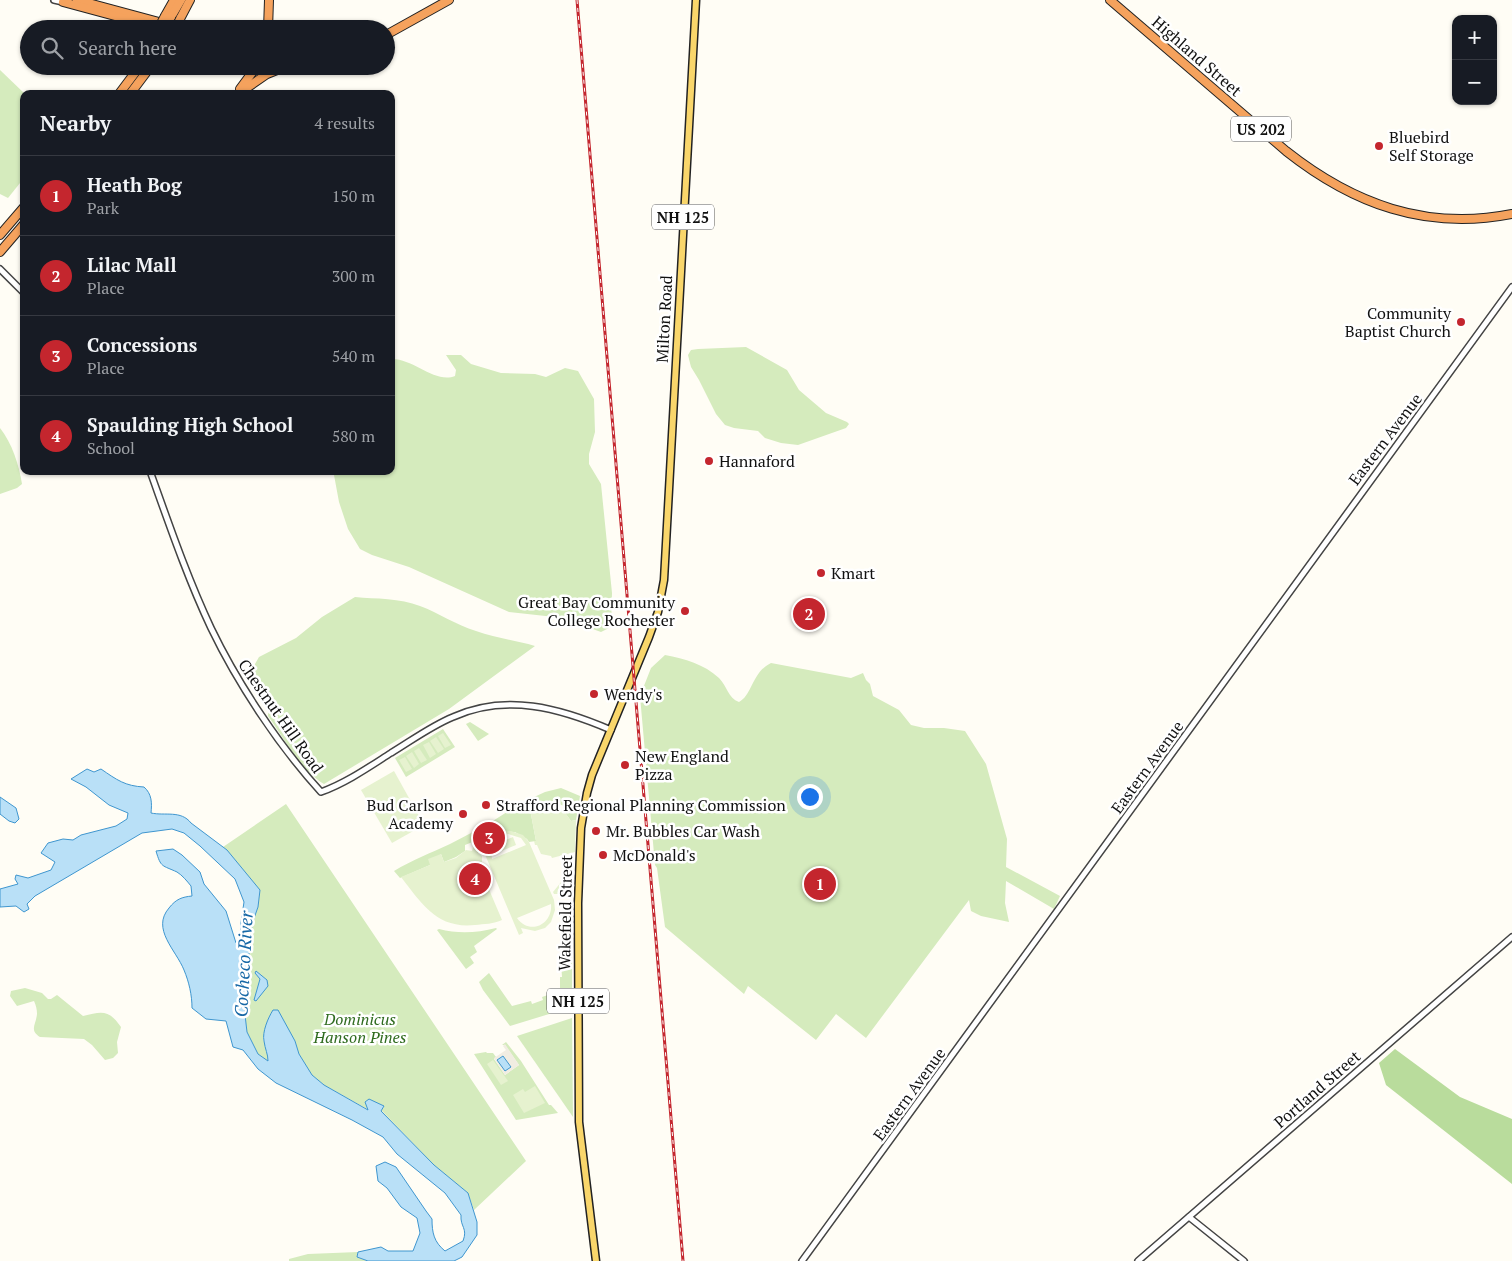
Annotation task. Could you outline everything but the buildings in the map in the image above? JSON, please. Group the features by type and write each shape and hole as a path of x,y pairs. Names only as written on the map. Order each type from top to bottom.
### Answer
{"highway":[{"path":"77,0 152,20"},
{"path":"100,0 131,14"},
{"path":"167,20 174,0"},
{"path":"165,20 181,0"},
{"path":"180,20 190,0"},
{"path":"268,20 269,0"},
{"path":"395,30 450,0"},
{"name":"Highland Street","path":"1110,0 1286,151 1336,186 1383,207 1420,215 1472,219 1512,214"},
{"path":"64,1 132,20"},
{"path":"395,35 402,26"},
{"path":"121,90 129,75"},
{"path":"122,90 133,75"},
{"path":"133,90 144,75"},
{"path":"240,90 251,75"},
{"path":"243,90 266,75"},
{"path":"0,235 20,212"},
{"path":"1,251 20,230"}],"main road":[{"name":"Milton Road","path":"649,637 660,602 666,554 670,452 696,0"},
{"name":"Wakefield Street","path":"596,1261 579,1122 578,903 580,839 584,808 592,774 649,637"}],"street":[{"path":"54,0 64,1"},
{"path":"0,269 20,289"},
{"name":"Eastern Avenue","path":"802,1261 1512,287"},
{"name":"Chestnut Hill Road","path":"151,475 192,585 228,662 274,731 321,792 353,776 444,721 484,706 534,705 562,712 611,730"},
{"name":"Portland Street","path":"1138,1261 1512,937"},
{"path":"1189,1217 1244,1261"}],"green space":[{"path":"0,70 21,90 20,183 8,198 0,194"},
{"path":"746,347 787,370 799,390 826,413 847,422 849,424 846,428 798,445 781,443 765,438 758,431 725,425 716,414 691,367 688,355 691,350 698,349"},
{"path":"446,355 461,355 471,364 501,373 535,374 546,377 565,368 578,371 594,399 595,432 589,454 589,464 601,484 612,593 611,627 601,632 573,619 509,612 409,567 360,549 348,529 339,502 334,475 395,475 395,360 407,362 440,377 455,376 456,370"},
{"path":"0,428 14,454 22,484 17,488 0,494"},
{"path":"355,597 412,603 469,628 535,646 449,709 324,784 307,771 268,716 267,699 254,677 255,664 259,657 296,638 322,617"},
{"path":"665,655 687,660 707,669 722,681 732,698 739,702 747,695 760,672 771,663 851,678 863,673 870,684 873,696 899,710 911,725 924,728 965,731 986,764 1007,839 1006,867 1060,896 1054,909 1006,881 1005,903 1009,922 981,916 971,911 969,900 866,1038 836,1014 816,1040 748,986 744,994 665,927 655,865 640,696 651,668"},
{"path":"470,722 489,734 478,741 466,724"},
{"path":"443,729 455,747 406,777 395,758"},
{"path":"443,733 451,745 445,748 438,736"},
{"path":"436,737 444,749 438,753 430,741"},
{"path":"429,742 436,754 430,758 423,745"},
{"path":"419,748 427,760 421,763 414,751"},
{"path":"412,752 419,764 414,768 406,756"},
{"path":"405,757 412,769 406,772 399,760"},
{"path":"394,771 424,825 392,843 361,790"},
{"path":"561,788 580,796 576,820 571,821 563,810 564,806 557,803 555,807 530,809 536,841 529,842 515,832 495,836 492,839 490,835 465,845 465,851 444,862 441,854 430,865 400,878 394,871 479,829 507,812 508,809 545,792"},
{"name":"Dominicus Hanson Pines","path":"286,804 526,1161 474,1210 468,1193 434,1165 381,1110 384,1107 369,1110 324,1085 312,1075 299,1054 295,1041 269,1017 263,1039 268,1053 268,1062 258,1054 247,1032 244,1006 252,924 258,907 260,891 223,847"},
{"path":"555,807 563,810 571,821 576,820 575,852 552,858 551,856 541,854 537,845 535,845 534,841 536,841 530,809"},
{"path":"511,831 523,835 529,842 554,900 555,910 551,922 545,928 535,931 521,928 523,933 519,935 481,845 485,844 487,847 494,837","holes":["508,834 521,838 526,845 492,859 493,846 500,838","551,904 551,911 548,917 540,925 528,926 517,918"]},
{"path":"513,837 516,845 499,852 496,844"},
{"path":"473,847 479,850 478,853 482,856 482,863 486,870 485,880 502,920 475,925 450,923 432,913 401,877 430,865 428,859 441,854 444,862 456,858 466,850 472,851"},
{"path":"566,876 571,884 572,894 554,894 553,892"},
{"path":"496,928 474,946 477,952 470,957 474,963 466,969 437,930 468,932"},
{"path":"570,932 572,932 572,1007 510,1026 479,982 489,973 512,1006 531,1001 532,1004 543,1000 542,997 560,991 560,977 562,977 560,947 571,947"},
{"path":"25,988 42,993 48,999 57,995 83,1016 105,1013 113,1017 121,1027 117,1042 118,1053 113,1058 105,1060 84,1039 40,1037 34,1030 37,1014 34,1001 17,1006 10,996 11,991"},
{"path":"572,1018 573,1117 517,1036"},
{"path":"506,1042 521,1061 549,1105 558,1113 516,1120 474,1054 493,1053 496,1057 494,1059 505,1075 519,1065 505,1045 502,1045"},
{"path":"1395,1049 1460,1097 1512,1119 1512,1184 1386,1085 1379,1063"},
{"path":"493,1060 508,1081 501,1085 487,1064"},
{"path":"535,1086 545,1103 524,1113 513,1095 523,1089 525,1092"},
{"path":"358,1252 357,1257 368,1261 289,1261 289,1259 308,1254"}],"shaded area":[{"path":"505,1044 519,1065 505,1075 494,1058 506,1050 503,1046"}],"water":[{"name":"Cocheco River","path":"87,769 94,772 101,769 121,782 144,787 151,799 151,813 178,815 187,819 227,850 260,890 258,907 252,924 244,1006 247,1032 258,1054 268,1061 264,1044 265,1029 273,1010 278,1010 295,1041 299,1054 312,1075 324,1085 368,1110 365,1102 369,1099 384,1106 381,1111 434,1165 468,1193 477,1222 477,1235 462,1257 454,1261 368,1261 357,1257 358,1252 381,1247 388,1251 413,1251 420,1233 417,1218 401,1207 387,1188 378,1181 376,1166 385,1162 396,1167 432,1219 434,1237 445,1251 463,1241 465,1233 461,1215 445,1193 397,1154 383,1137 276,1083 258,1069 243,1050 233,1047 226,1021 206,1019 192,1008 191,993 186,975 167,939 163,924 164,916 174,902 192,896 191,886 179,873 163,865 156,851 173,849 200,872 204,884 226,911 236,943 241,934 244,902 235,879 184,833 172,829 142,833 35,896 27,904 29,909 24,912 16,906 0,907 0,889 18,884 15,879 16,875 28,878 51,870 55,862 41,853 48,843 63,839 73,840 81,835 116,826 127,819 128,813 109,805 86,787 71,779"},
{"path":"0,797 16,808 19,819 15,823 0,814"},
{"path":"256,971 267,980 268,986 256,1001 254,1000 260,979 255,973"},
{"path":"503,1056 511,1067 505,1071 497,1060"}],"railway":[{"path":"577,0 683,1261"}],"place":[{"name":"Bluebird Self Storage","path":"1379,146"},
{"name":"Community Baptist Church","path":"1461,322"},
{"name":"Hannaford","path":"709,461"},
{"name":"Kmart","path":"821,573"},
{"name":"Great Bay Community College Rochester","path":"685,611"},
{"name":"Lilac Mall","path":"809,614"},
{"name":"Wendy's","path":"594,694"},
{"name":"New England Pizza","path":"625,765"},
{"name":"Strafford Regional Planning Commission","path":"486,805"},
{"name":"Bud Carlson Academy","path":"463,814"},
{"name":"Mr. Bubbles Car Wash","path":"596,831"},
{"name":"Concessions","path":"489,838"},
{"name":"McDonald's","path":"603,855"},
{"name":"Spaulding High School","path":"475,879"},
{"name":"Heath Bog","path":"820,884"}]}
